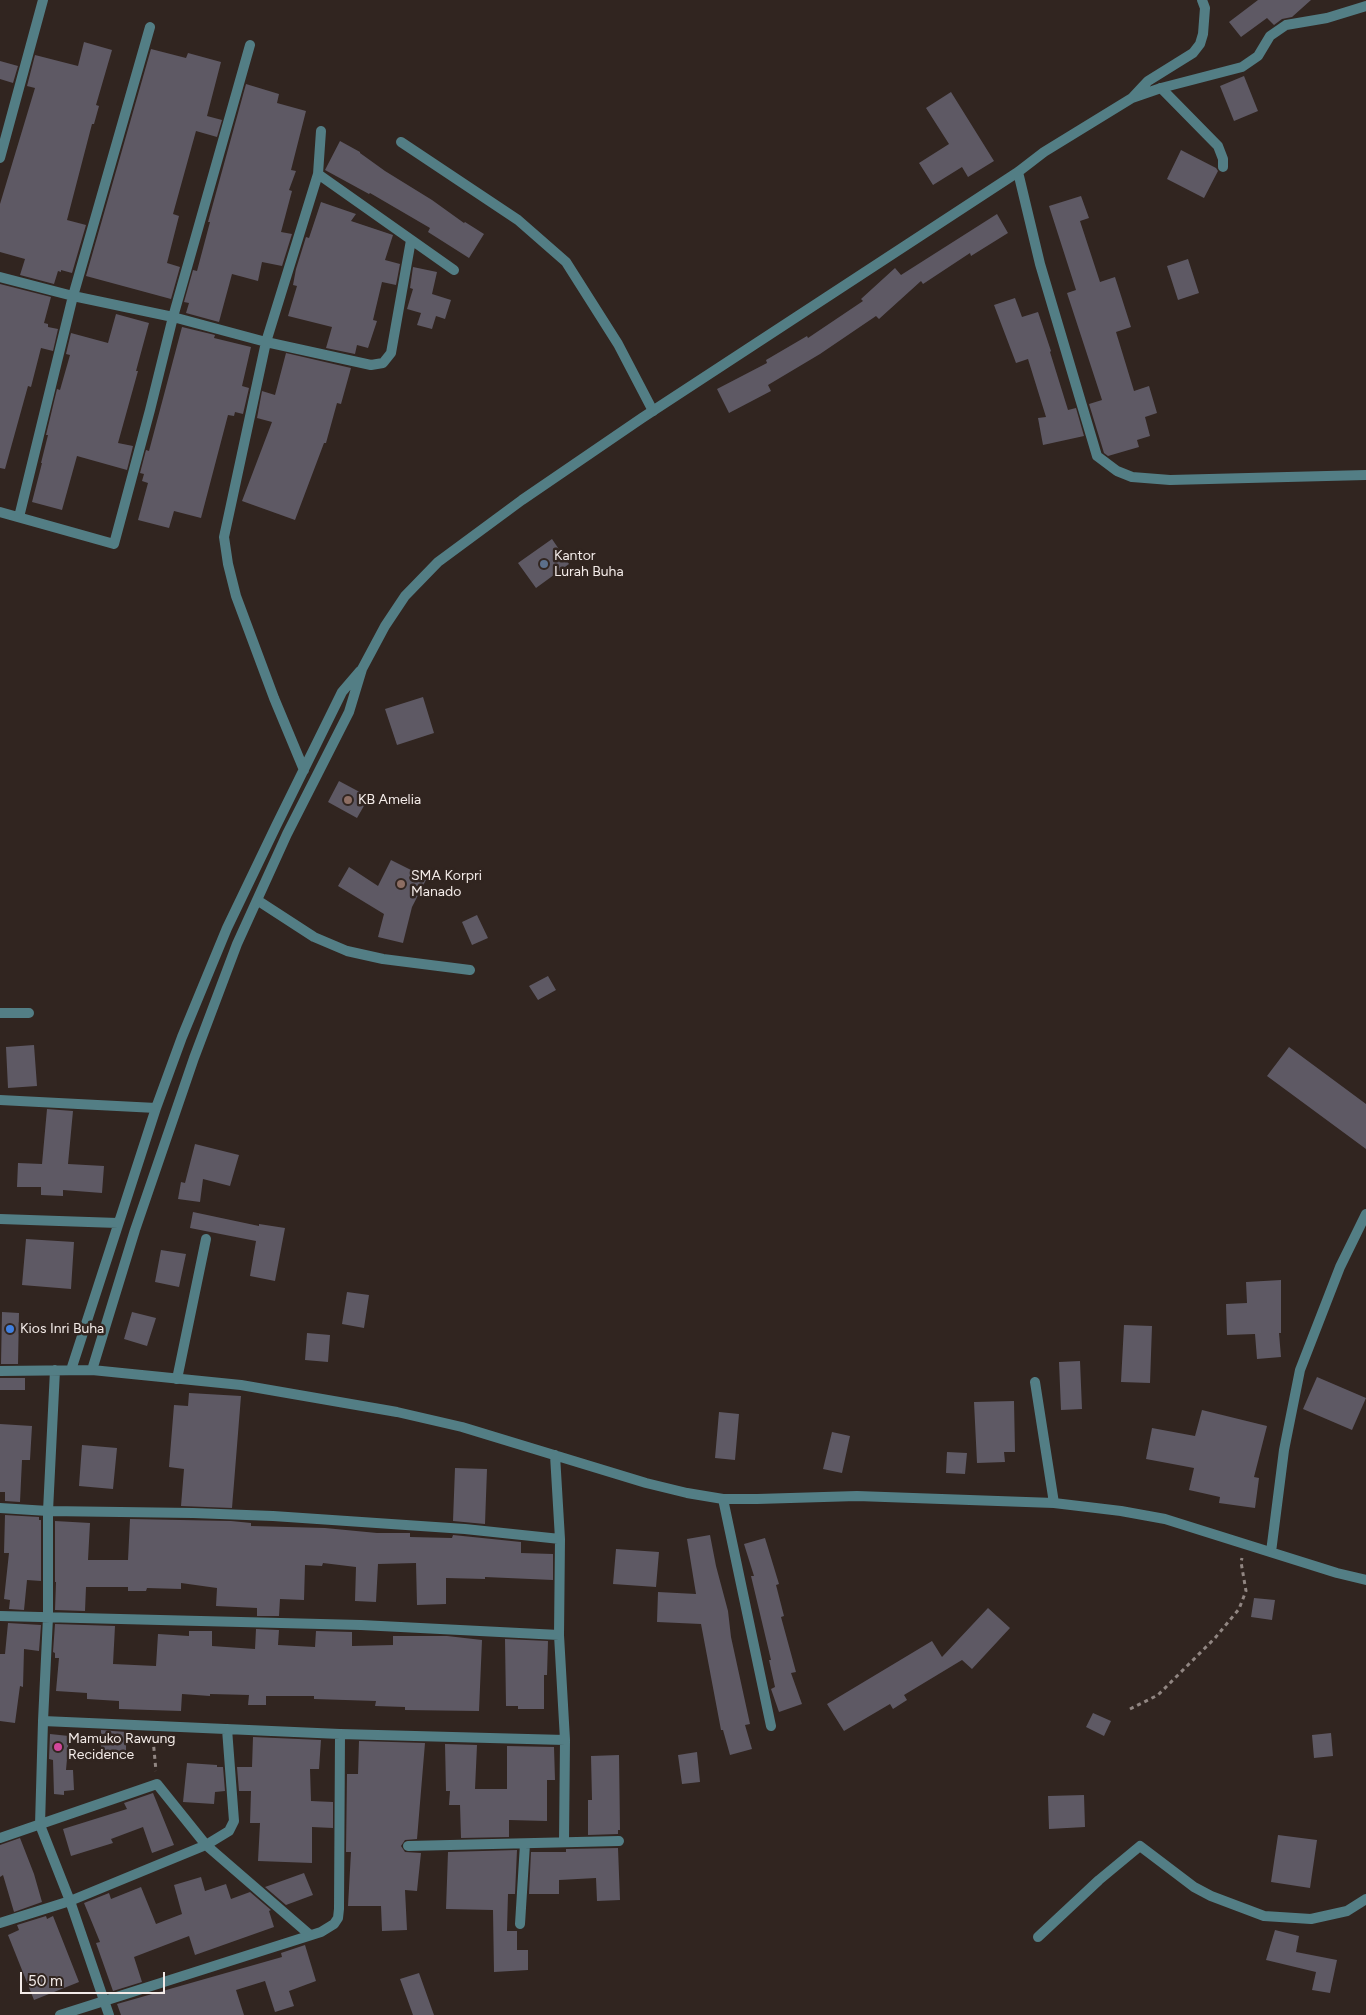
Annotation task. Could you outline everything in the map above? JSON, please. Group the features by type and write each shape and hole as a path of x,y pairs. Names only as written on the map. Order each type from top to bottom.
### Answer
{"street":[{"path":"0,158 43,0"},
{"path":"1132,98 1148,81 1193,53 1200,44 1205,8 1202,0"},
{"path":"92,1370 112,1299 194,1058 238,944 287,834 349,712 362,669 385,626 405,596 438,562 522,500 653,411 1018,172 1044,152 1132,98 1161,88 1242,67 1258,56 1270,36 1286,25 1327,18 1366,6"},
{"path":"19,517 73,296 150,27"},
{"path":"0,512 114,544 173,317 250,45"},
{"path":"1161,88 1218,146 1223,159 1223,167"},
{"path":"304,770 274,698 236,596 224,537 266,342 318,174 321,132"},
{"path":"401,142 518,220 566,262 618,344 653,411"},
{"path":"1018,172 1040,264 1097,456 1117,471 1132,477 1170,480 1366,475"},
{"path":"318,174 454,270"},
{"path":"0,277 371,366 383,363 391,353 411,240"},
{"path":"71,1370 118,1222 182,1036 227,928 342,692 362,669"},
{"path":"257,900 314,937 347,951 383,959 470,970"},
{"path":"0,1013 29,1012"},
{"path":"0,1100 156,1108"},
{"path":"1271,1552 1284,1450 1300,1370 1340,1267 1366,1214"},
{"path":"0,1219 118,1222"},
{"path":"177,1379 206,1239"},
{"path":"55,1370 48,1511 48,1617 40,1825 70,1901 109,2015"},
{"path":"0,1371 92,1370 242,1385 397,1412 462,1427 646,1483 687,1493 723,1498 757,1499 856,1496 1054,1503 1122,1511 1165,1519 1366,1580"},
{"path":"1035,1382 1054,1503"},
{"path":"555,1455 560,1540 559,1635 565,1740 564,1842"},
{"path":"723,1498 771,1726"},
{"path":"0,1508 48,1511 283,1516 465,1529 560,1540"},
{"path":"0,1616 362,1625 559,1635"},
{"path":"43,1721 340,1734 565,1740"},
{"path":"0,1923 70,1901 206,1845 229,1831 234,1821 227,1729"},
{"path":"60,2015 310,1935 328,1929 334,1924 338,1918 340,1734"},
{"path":"0,1838 157,1784 206,1845 310,1935"},
{"path":"408,1846 619,1841"},
{"path":"520,1924 525,1844"},
{"path":"1038,1937 1098,1880 1140,1846 1194,1887 1211,1896 1264,1916 1311,1919 1347,1911 1366,1899"}],"path":[{"path":"1130,1709 1158,1695 1216,1638 1239,1609 1246,1591 1241,1562 1246,1543"},
{"path":"152,1726 157,1784"}],"building":[{"path":"1258,0 1311,0 1292,17 1282,19 1274,25 1267,18 1241,37 1229,22"},
{"path":"84,42 112,50 96,105 99,106 94,124 92,124 67,220 86,225 72,273 58,271 54,284 20,275 25,259 0,252 0,204 35,88 27,86 35,55 78,66"},
{"path":"151,49 186,58 188,53 221,62 207,116 222,120 217,137 196,131 173,214 179,216 167,263 180,267 171,299 86,276"},
{"path":"0,61 18,66 13,83 0,79"},
{"path":"1244,76 1258,111 1234,121 1220,86"},
{"path":"246,84 279,94 277,103 306,111 291,170 296,171 289,190 292,191 281,232 292,234 282,266 262,262 258,281 232,274 219,322 186,313 189,303 184,302 193,270 197,271 210,222 208,222"},
{"path":"951,92 994,161 968,177 962,167 933,185 919,163 949,144 926,108"},
{"path":"340,141 360,152 385,171 432,200 464,223 484,234 469,258 428,232 430,228 370,193 325,170"},
{"path":"1181,150 1216,168 1218,171 1204,198 1167,179"},
{"path":"1081,196 1089,218 1080,221 1100,282 1115,277 1131,327 1116,332 1134,391 1149,386 1157,413 1145,417 1150,436 1137,440 1139,447 1108,456 1104,453 1089,404 1102,400 1067,293 1076,290 1049,206"},
{"path":"321,202 356,214 351,221 393,235 385,260 400,264 396,285 382,282 373,320 377,321 368,348 357,345 355,354 326,348 332,327 288,316 297,286 293,285 296,269 306,237 309,238"},
{"path":"997,214 1008,233 971,256 970,253 923,284 921,281 879,319 876,316 820,354 768,385 771,391 729,413 717,389 767,363 766,360 807,336 808,338 863,301 861,299 895,268 901,275"},
{"path":"1188,259 1199,293 1178,300 1167,266"},
{"path":"413,267 437,272 432,294 451,300 445,319 436,316 432,329 417,325 421,313 407,309 413,289 410,288"},
{"path":"0,284 51,297 44,323 48,324 48,327 58,329 53,351 41,348 31,387 28,386 5,469 0,468"},
{"path":"1015,298 1022,317 1038,312 1068,410 1076,408 1084,436 1043,445 1038,418 1046,417 1028,359 1016,363 994,305"},
{"path":"116,314 149,323 118,443 133,446 127,470 77,456 62,510 32,502 57,389 60,390 70,355 66,354 71,333 108,343"},
{"path":"182,327 215,335 214,338 251,347 242,386 249,388 243,414 235,412 234,416 228,415 201,518 174,511 169,528 138,520 148,483 142,481 144,474 140,473 146,450 149,451"},
{"path":"286,353 351,368 341,404 337,403 326,443 324,443 295,520 242,501 272,422 257,418 262,391 275,395"},
{"name":"Kantor Lurah Buha","path":"552,539 569,564 536,588 518,563"},
{"path":"423,697 434,733 397,745 385,709"},
{"name":"KB Amelia","path":"339,781 369,797 357,818 328,802"},
{"path":"391,860 427,878 412,907 403,943 378,937 384,914 338,886 349,867 378,886"},
{"path":"477,915 488,938 472,945 462,922"},
{"path":"548,976 556,990 538,1000 529,986"},
{"path":"34,1045 37,1086 8,1088 6,1047"},
{"path":"1289,1047 1366,1104 1366,1149 1267,1076"},
{"path":"47,1109 73,1111 68,1164 104,1166 102,1193 63,1190 63,1196 41,1195 41,1187 17,1187 18,1163 42,1164"},
{"path":"195,1144 239,1155 230,1186 203,1179 200,1202 178,1199 181,1182 185,1183"},
{"path":"193,1212 259,1226 259,1224 285,1228 275,1281 250,1276 256,1241 190,1228"},
{"path":"26,1239 74,1242 71,1289 22,1285"},
{"path":"161,1250 186,1254 179,1287 155,1282"},
{"path":"1281,1280 1281,1333 1279,1333 1281,1357 1257,1359 1255,1334 1227,1335 1226,1304 1247,1303 1246,1282"},
{"path":"347,1292 369,1295 364,1328 342,1324"},
{"name":"Kios Inri Buha","path":"2,1312 19,1313 18,1364 1,1364"},
{"path":"132,1312 156,1318 147,1346 124,1339"},
{"path":"1124,1325 1152,1326 1150,1383 1121,1382"},
{"path":"307,1333 330,1335 328,1362 305,1360"},
{"path":"1080,1361 1082,1409 1061,1410 1059,1362"},
{"path":"1317,1377 1366,1398 1352,1430 1303,1409"},
{"path":"0,1378 25,1378 25,1390 0,1390"},
{"path":"189,1393 241,1396 232,1508 181,1506 184,1469 169,1467 174,1405 188,1406"},
{"path":"1014,1401 1015,1452 1004,1452 1005,1462 977,1463 974,1402"},
{"path":"1202,1410 1267,1426 1254,1477 1259,1478 1255,1508 1219,1503 1220,1497 1189,1490 1194,1468 1146,1459 1152,1428 1195,1436"},
{"path":"719,1412 739,1414 735,1460 715,1458"},
{"path":"0,1424 32,1426 30,1460 22,1460 20,1502 5,1501 5,1492 0,1492"},
{"path":"832,1432 850,1436 842,1473 823,1469"},
{"path":"82,1445 117,1448 113,1489 79,1486"},
{"path":"947,1452 967,1453 965,1474 946,1473"},
{"path":"455,1468 487,1469 485,1524 453,1521"},
{"path":"5,1515 39,1517 39,1520 41,1520 41,1581 27,1580 24,1610 9,1609 10,1600 4,1599 9,1553 4,1553"},
{"path":"130,1519 231,1521 251,1523 251,1526 410,1533 410,1537 452,1538 453,1535 521,1542 521,1553 553,1554 553,1580 485,1577 485,1579 446,1578 446,1604 417,1605 416,1563 378,1564 376,1602 355,1601 356,1567 323,1563 322,1566 305,1565 304,1600 280,1599 279,1616 257,1616 257,1608 216,1606 217,1588 181,1583 181,1589 147,1588 146,1591 128,1591 128,1587 86,1587 85,1611 55,1610 55,1521 90,1523 88,1560 128,1560"},
{"path":"710,1535 728,1611 731,1637 750,1724 745,1725 752,1749 730,1755 723,1730 721,1730 701,1624 657,1622 658,1592 696,1594 687,1539"},
{"path":"765,1538 779,1584 776,1585 784,1616 781,1617 796,1672 791,1673 802,1704 779,1712 771,1689 775,1687 769,1660 771,1660 751,1576 754,1576 744,1544"},
{"path":"616,1549 659,1552 656,1587 613,1584"},
{"path":"1254,1598 1275,1600 1272,1620 1251,1617"},
{"path":"988,1608 1010,1628 972,1669 962,1660 904,1695 907,1700 893,1709 890,1704 844,1731 827,1704 932,1641 942,1657"},
{"path":"8,1623 41,1625 39,1651 24,1649 23,1687 20,1686 15,1723 0,1721 0,1654 5,1654"},
{"path":"55,1624 115,1626 113,1664 156,1666 158,1634 189,1636 189,1631 212,1631 212,1646 255,1649 256,1629 279,1630 278,1645 315,1647 316,1631 352,1632 352,1646 393,1645 393,1636 447,1636 482,1640 479,1711 405,1710 405,1707 375,1706 376,1701 314,1699 314,1696 266,1696 266,1705 248,1705 249,1695 210,1694 210,1696 182,1694 181,1711 119,1709 119,1701 87,1699 87,1693 56,1691 59,1658 55,1658 55,1653 53,1652"},
{"path":"505,1639 548,1641 547,1675 544,1675 544,1709 518,1709 518,1706 506,1706"},
{"path":"1093,1713 1111,1721 1104,1736 1086,1727"},
{"path":"101,1730 126,1732 126,1758 101,1759"},
{"path":"1331,1733 1333,1756 1314,1758 1312,1735"},
{"path":"50,1734 69,1736 66,1770 73,1770 74,1790 64,1791 64,1795 54,1794 53,1760 49,1759"},
{"path":"253,1737 321,1740 319,1769 310,1769 311,1801 333,1802 333,1828 312,1827 312,1863 258,1861 260,1823 250,1823 251,1791 239,1791 237,1767 252,1767"},
{"path":"359,1741 425,1743 417,1839 405,1840 401,1846 405,1852 421,1853 417,1891 405,1890 407,1930 382,1931 381,1906 348,1906 351,1852 346,1852 347,1774 358,1774"},
{"path":"445,1744 477,1745 475,1789 507,1789 507,1746 554,1747 555,1780 547,1780 547,1821 509,1820 509,1837 461,1838 460,1805 449,1805 450,1791 446,1791"},
{"path":"697,1752 700,1782 682,1784 678,1755"},
{"path":"619,1755 620,1830 618,1830 618,1834 588,1835 588,1800 592,1800 591,1756"},
{"path":"187,1763 223,1767 225,1791 215,1792 214,1804 183,1802"},
{"path":"153,1793 174,1845 152,1853 143,1827 111,1839 113,1843 71,1856 63,1829 127,1809 124,1803"},
{"path":"1084,1795 1085,1827 1049,1829 1048,1796"},
{"path":"1278,1835 1317,1840 1310,1888 1271,1882"},
{"path":"20,1838 34,1874 42,1902 14,1912 3,1875 0,1877 0,1845"},
{"path":"618,1848 620,1900 597,1901 596,1878 559,1880 559,1894 529,1894 531,1852 566,1852 566,1849"},
{"path":"517,1850 515,1894 508,1894 507,1931 517,1931 517,1950 528,1950 528,1970 494,1972 493,1910 446,1909 448,1852"},
{"path":"304,1873 313,1895 286,1905 265,1887"},
{"path":"201,1877 205,1891 226,1884 231,1899 250,1892 271,1910 269,1911 274,1927 195,1955 189,1936 134,1957 142,1982 113,1991 96,1943 100,1942 84,1903 109,1893 111,1899 141,1887 156,1924 182,1914 174,1885"},
{"path":"46,1916 47,1919 53,1916 79,1982 34,2000 8,1935 19,1930 17,1925"},
{"path":"1275,1930 1299,1936 1296,1952 1337,1960 1330,1993 1312,1990 1316,1972 1266,1960"},
{"path":"305,1945 316,1981 289,1991 294,2006 275,2012 265,1981 236,1990 244,2015 121,2015 117,2004 282,1957 281,1953"},
{"path":"419,1973 434,2015 413,2015 400,1979"}],"place":[{"name":"Kantor Lurah Buha","path":"544,564"},
{"name":"KB Amelia","path":"348,800"},
{"name":"SMA Korpri Manado","path":"401,884"},
{"name":"Kios Inri Buha","path":"10,1329"},
{"name":"Mamuko Rawung Recidence","path":"58,1747"}]}
